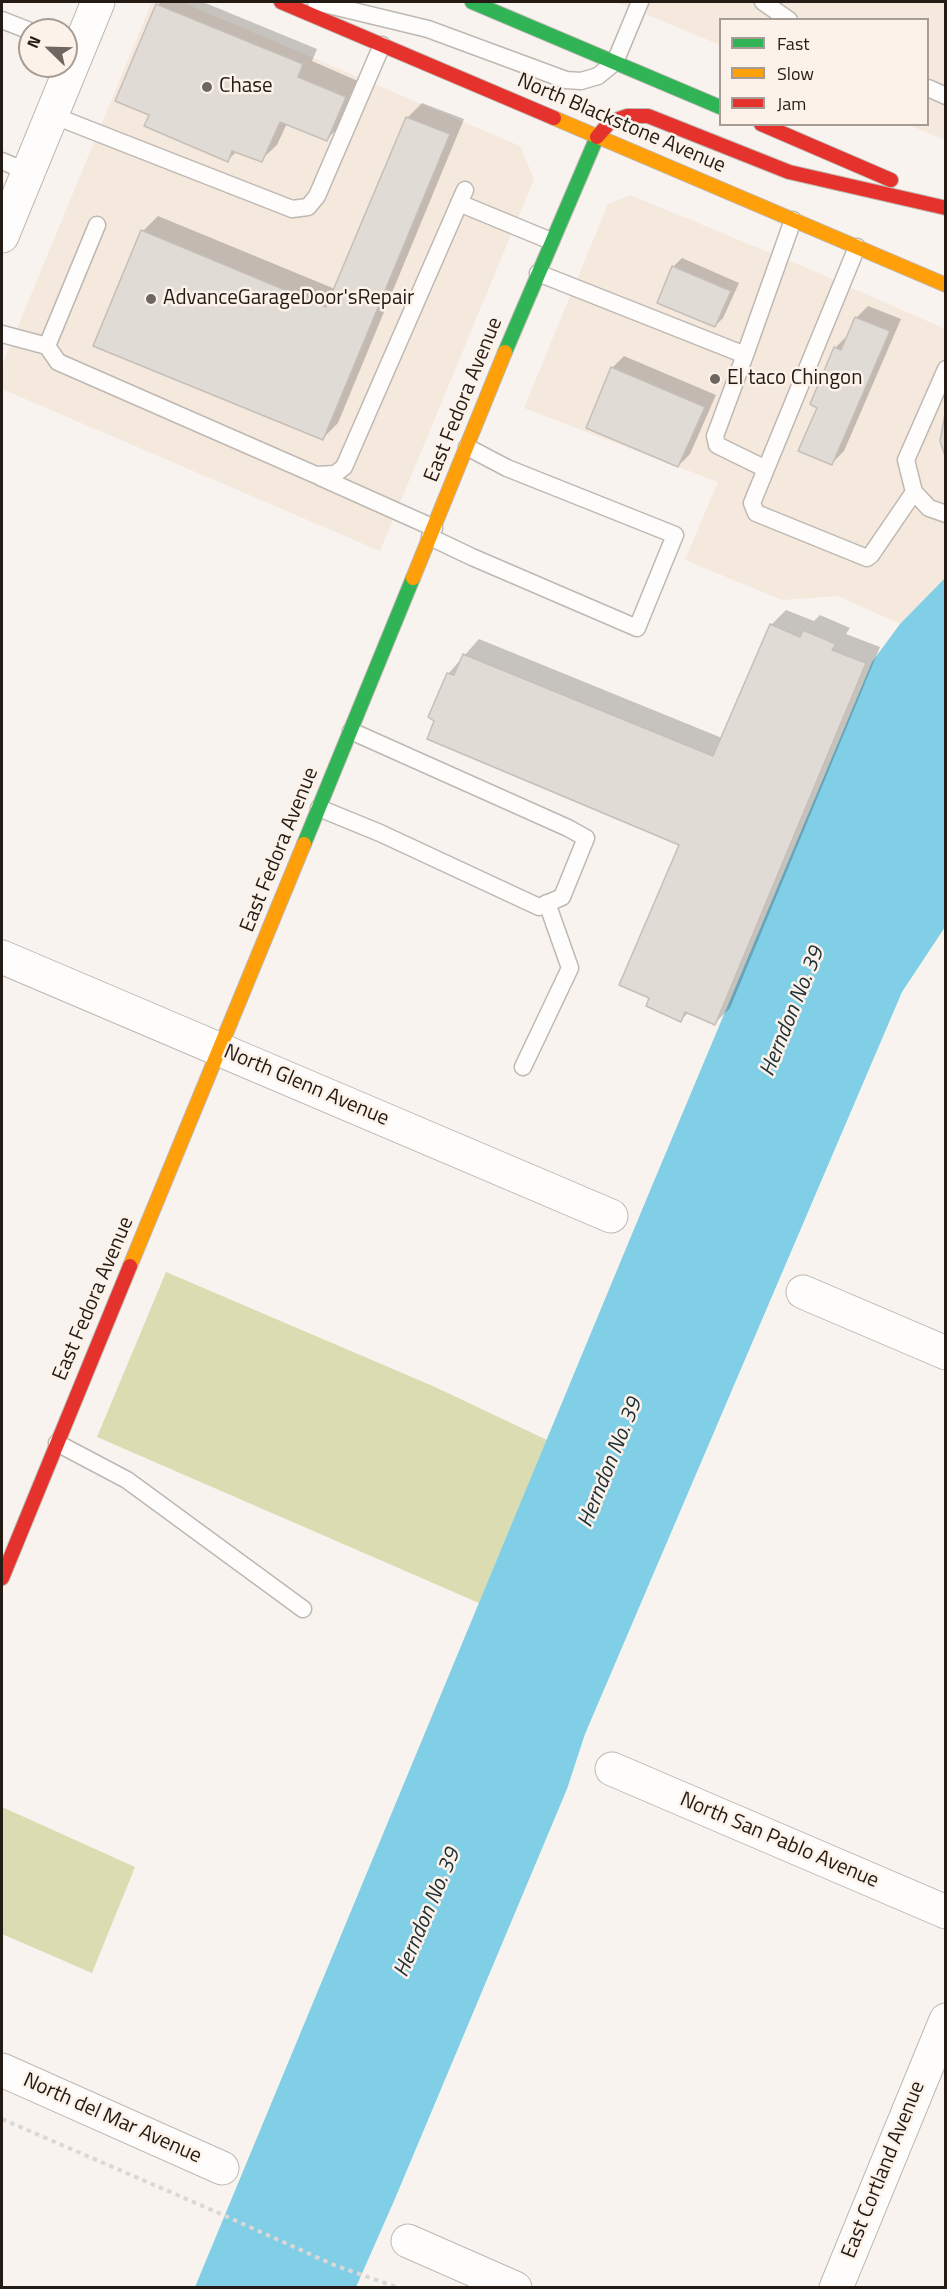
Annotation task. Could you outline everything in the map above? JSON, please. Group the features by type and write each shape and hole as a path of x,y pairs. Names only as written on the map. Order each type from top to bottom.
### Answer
{"main road":[{"name":"North Blackstone Avenue","path":"281,2 945,285"},
{"path":"465,3 498,12 719,107"},
{"path":"597,137 610,122 627,116 648,116 789,172 945,208"},
{"path":"766,126 945,204"},
{"name":"East Fedora Avenue","path":"2,1578 551,241 597,137"}],"street":[{"path":"78,37 98,2"},
{"path":"2,236 15,167 52,114 63,78"},
{"name":"North Glenn Avenue","path":"2,957 611,1216"},
{"path":"803,1292 945,1353"},
{"name":"North San Pablo Avenue","path":"612,1769 945,1912"},
{"name":"East Cortland Avenue","path":"836,2288 945,2020"},
{"name":"North del Mar Avenue","path":"2,2070 222,2168"},
{"path":"408,2241 515,2288"}],"lane":[{"path":"316,2 428,28 566,80 581,81 598,76 615,62 640,2"},
{"path":"763,2 786,18"},
{"path":"2,20 18,26"},
{"path":"52,114 292,209 308,207 317,196 382,45"},
{"path":"929,89 945,96"},
{"path":"316,475 335,474 344,467 462,197 551,241"},
{"path":"766,469 717,445 715,436 793,220"},
{"path":"47,346 97,225"},
{"path":"857,248 752,503 756,513 867,558 914,492"},
{"path":"538,273 745,355"},
{"path":"2,334 47,346 58,362 316,475 432,532 472,557 637,628 675,535 507,468 467,447"},
{"path":"945,369 906,460 914,492 929,508 945,514"},
{"path":"320,808 380,833 539,907 562,897 586,838 558,823 351,731"},
{"path":"523,1067 570,968 548,903"},
{"path":"57,1443 127,1480 303,1609"}],"path":[{"path":"2,2119 334,2265 399,2288"}],"shaded area":[{"path":"152,2 182,2 520,146 534,179 380,551 2,389 2,365"},
{"path":"616,2 945,2 945,140 911,126 929,126 929,18 719,18 719,45"},
{"path":"630,195 807,268 945,329 945,578 900,624 838,596 782,600 685,560 718,482 524,408 608,204"}],"green space":[{"path":"166,1272 435,1387 547,1440 479,1603 97,1437"},
{"path":"2,1807 135,1867 92,1973 2,1934"}],"water":[{"name":"Herndon No. 39","path":"945,578 945,927 902,992 585,1734 567,1789 394,2201 356,2287 195,2287 872,662 900,624"}],"building":[{"path":"156,4 303,64 298,77 346,97 327,141 280,122 262,162 232,151 228,162 144,126 149,115 115,101"},
{"path":"406,117 450,134 323,440 93,346 141,230 326,307"},
{"path":"672,266 731,291 715,327 657,303"},
{"path":"855,317 890,331 832,465 798,451 817,408 810,404 834,347 841,350"},
{"path":"611,367 705,407 678,467 586,428"},
{"path":"946,414 946,459 940,441"},
{"path":"770,624 800,637 803,630 836,644 832,650 866,663 715,1025 685,1012 681,1022 646,1006 649,998 619,985 679,845 427,739 434,721 428,717 447,673 454,675 463,654 713,756"}],"traffic: fast":[{"path":"472,2 719,107"},
{"path":"505,352 597,137"},
{"path":"304,844 413,578"}],"traffic: slow":[{"path":"554,118 946,285"},
{"path":"413,578 505,352"},
{"path":"130,1266 304,844"}],"traffic: jam":[{"path":"281,2 554,118"},
{"path":"597,137 610,122 627,116 648,116 789,172 946,208"},
{"path":"766,126 891,180"},
{"path":"2,1578 130,1266"}],"place":[{"name":"Chase","path":"207,87"},
{"name":"AdvanceGarageDoor'sRepair","path":"151,299"},
{"name":"El taco Chingon","path":"715,379"}]}
